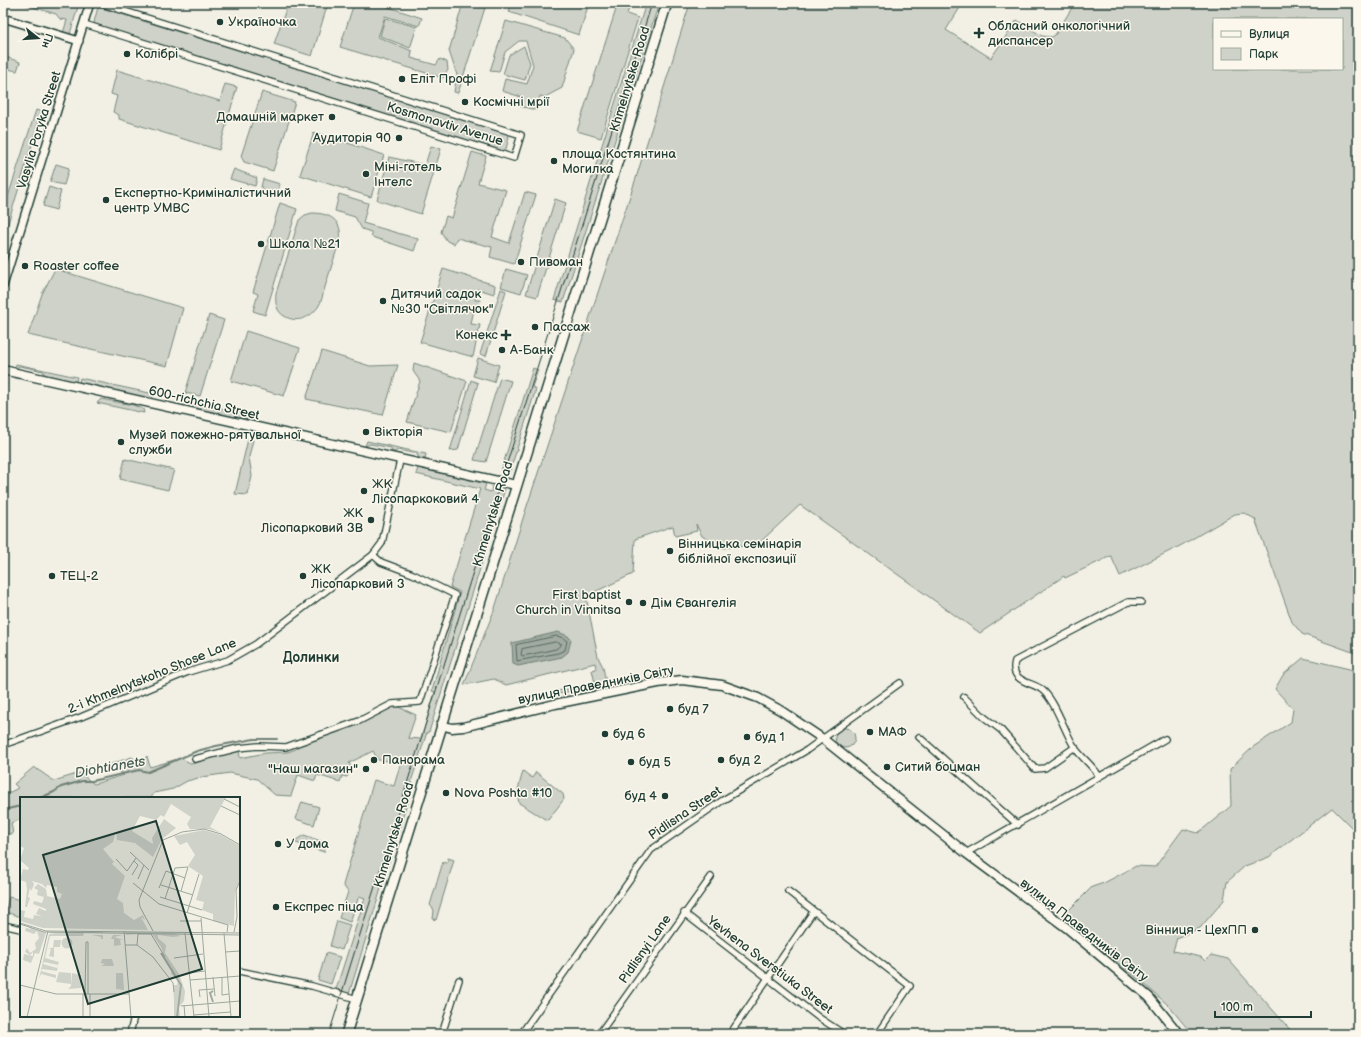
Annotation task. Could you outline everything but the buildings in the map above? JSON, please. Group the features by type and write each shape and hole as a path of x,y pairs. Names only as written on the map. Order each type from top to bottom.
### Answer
{"main road":[{"name":"Khmelnytske Road","path":"346,1034 667,3"},
{"name":"600-richchia Street","path":"3,370 516,485"},
{"name":"вулиця Праведників Світу","path":"441,725 452,728 463,727 658,683 694,681 722,685 758,698 780,710 823,739 966,854 1067,928 1137,987 1161,1010 1179,1034"}],"street":[{"name":"Vasylia Poryka Street","path":"3,286 90,3"},
{"name":"Kosmonavtiv Avenue","path":"84,24 514,158 522,135 99,3"},
{"path":"3,18 78,41"},
{"name":"2-i Khmelnytskoho Shose Lane","path":"3,745 81,717 188,672 228,660 256,644 373,555 382,543 400,460"},
{"path":"195,759 238,748 258,746 286,747 359,721 392,704 420,702 455,595 413,574 381,562 373,555"},
{"path":"1099,776 1075,748 1059,714 1042,689 1023,681 1017,675 1015,670 1015,661 1128,602 1141,602"},
{"name":"Pidlisna Street","path":"521,1034 651,850 722,800 807,750 900,683"},
{"path":"964,697 1001,730 1035,768 1045,768 1075,748"},
{"path":"919,737 1018,825"},
{"path":"966,854 1165,738"},
{"name":"Pidlisnyi Lane","path":"599,1034 711,877"},
{"path":"788,891 910,986 877,1034"},
{"path":"730,1034 814,912"},
{"name":"Yevhena Sverstiuka Street","path":"684,913 844,1034"},
{"path":"3,925 20,929"},
{"path":"240,971 312,986 357,999"},
{"path":"442,1034 459,980"},
{"path":"130,1034 134,1017"}],"green space":[{"path":"20,3 79,3 70,34 63,33 67,20 60,19 56,14"},
{"path":"288,3 328,3 312,56 274,44"},
{"path":"354,3 376,3 422,18 419,26 385,16 378,37 412,51 411,58 436,65 440,59 447,62 448,70 443,78 340,47"},
{"path":"463,3 485,8 458,93 454,92 457,75 449,51"},
{"path":"512,3 589,3 579,35 509,12"},
{"path":"618,3 631,3 627,14 638,18 601,138 577,131"},
{"path":"646,3 659,3 563,302 554,300"},
{"path":"690,3 963,3 946,30 991,58 1017,20 1042,36 1052,37 1055,35 1075,3 1358,3 1358,654 1302,634 1292,622 1255,519 1244,513 1235,514 1180,546 1120,576 1111,556 1065,578 1064,576 980,633 800,505 757,545 723,548 702,536 696,524 697,531 675,536 673,526 635,539 633,574 586,596 598,657 603,667 606,683 554,695 554,692 595,683 592,670 596,669 595,663 506,685 494,679 464,685 495,608 525,512 636,178"},
{"path":"98,7 507,133 509,137 506,149 502,151 95,24 94,22"},
{"path":"385,18 417,27 410,48 380,36"},
{"path":"506,21 565,38 574,49 562,88 545,97 540,96 536,110 519,106 521,97 502,91 505,79 527,84 533,65 526,41 519,41 505,52 499,72 490,71"},
{"path":"524,46 530,63 525,80 503,74 509,55"},
{"path":"3,56 20,62 17,71 3,68"},
{"path":"117,70 220,101 225,84 237,87 219,150 119,119 119,115 113,112 117,96 111,94"},
{"path":"262,92 295,102 273,171 244,162 241,156"},
{"path":"36,110 42,112 3,240 3,212"},
{"path":"314,132 384,155 371,197 300,175"},
{"path":"431,146 441,149 421,214 377,200 389,157 425,165"},
{"path":"472,152 486,156 478,183 506,190 492,237 509,243 525,192 536,195 514,264 490,257 492,247 457,238 454,244 447,241 441,232 446,216 452,218"},
{"path":"56,164 69,168 64,185 50,182"},
{"path":"234,169 257,178 255,186 230,179"},
{"path":"263,179 280,184 276,197 265,193 261,187"},
{"path":"49,187 61,191 56,210 43,206"},
{"path":"339,194 368,203 363,223 418,239 414,251 372,237 371,232 362,229 355,217 335,211"},
{"path":"555,199 566,203 537,297 526,294"},
{"path":"280,203 297,209 265,315 253,311 258,294 253,292"},
{"path":"312,213 324,214 334,219 339,227 340,240 319,305 308,317 295,320 290,319 280,313 276,304 276,293 299,220 305,215"},
{"path":"55,269 183,308 167,366 28,335 42,294"},
{"path":"443,269 495,285 494,294 478,289 475,300 480,300 478,310 474,309 471,324 480,325 473,357 420,342"},
{"path":"506,269 527,275 521,293 501,287"},
{"path":"501,289 506,291 486,356 480,354"},
{"path":"209,315 224,320 200,396 185,393"},
{"path":"246,331 300,348 284,396 231,381"},
{"path":"322,351 370,366 398,365 383,415 306,399"},
{"path":"478,358 499,365 494,382 473,376"},
{"path":"414,363 467,381 451,432 407,422 420,381 413,371"},
{"path":"16,364 77,377 76,382 45,375 43,371 20,366 15,368"},
{"path":"533,368 538,370 532,387 536,389 509,474 501,471"},
{"path":"80,378 154,394 152,399 79,382"},
{"path":"500,378 511,381 486,462 474,460"},
{"path":"471,380 478,383 458,450 450,451"},
{"path":"101,399 133,405 143,409 144,413 97,403"},
{"path":"183,400 246,414 245,419 182,406"},
{"path":"248,439 253,440 249,457 252,476 248,495 235,494"},
{"path":"367,441 426,454 425,459 419,458 417,454 398,450 392,452 391,448 370,444 365,446"},
{"path":"125,459 174,470 168,490 120,479"},
{"path":"418,468 486,484 484,490 491,492 492,486 505,489 429,732 427,732 411,782 413,783 349,994 336,989 365,898 359,896 350,922 339,918 348,892 343,885 374,780 394,786 401,762 378,760 373,751 349,763 352,768 347,777 342,776 340,782 317,775 315,781 298,775 291,796 275,795 257,779 230,773 187,781 173,789 154,793 152,797 20,797 20,819 11,823 13,834 3,834 3,796 18,788 14,784 34,767 54,781 80,773 94,784 124,775 111,764 132,757 140,764 147,756 150,767 181,758 192,764 239,749 240,758 265,753 288,752 296,749 300,742 359,721 392,704 416,715 408,738 421,739 435,692 432,691 460,592 450,587 480,489 416,474"},
{"path":"1303,658 1358,671 1358,834 1332,808 1269,857 1245,866 1227,882 1224,900 1200,928 1177,938 1173,951 1201,957 1205,961 1211,955 1228,959 1294,1034 1192,1034 1168,1005 1142,982 1061,918 1092,887 1104,883 1136,866 1155,867 1183,829 1198,833 1231,806 1230,769 1253,747 1291,722 1293,709 1275,689 1283,675"},
{"path":"845,728 852,731 855,738 852,745 845,748 838,745 835,738 838,731"},
{"path":"523,771 532,778 536,772 563,794 564,799 548,820 519,803 517,793"},
{"path":"302,802 319,807 314,825 296,819"},
{"path":"304,835 326,843 324,852 293,842"},
{"path":"448,858 454,860 436,920 433,919 434,910 430,905 443,862 447,863"},
{"path":"9,897 20,900 20,917 5,912"},
{"path":"337,921 350,925 342,950 330,946"},
{"path":"326,953 340,957 331,984 318,980"}],"water":[{"path":"558,632 568,636 571,640 568,652 562,657 518,666 513,664 512,643"}],"waterway":[{"name":"Diohtianets","path":"42,797 61,787 82,781 92,781 139,770 148,772 197,751 216,746 254,739 277,739"},
{"name":"Diohtianets","path":"3,810 20,806"}],"tram line":[{"path":"329,1034 652,3"}],"place":[{"name":"Україночка","path":"220,22"},
{"name":"Обласний онкологічний диспансер","path":"979,33"},
{"name":"Колібрі","path":"127,54"},
{"name":"Еліт Профі","path":"402,79"},
{"name":"Космічні мрії","path":"465,102"},
{"name":"Домашній маркет","path":"332,117"},
{"name":"Аудиторія 90","path":"399,138"},
{"name":"площа Костянтина Могилка","path":"554,161"},
{"name":"Міні-готель Інтелс","path":"366,174"},
{"name":"Експертно-Криміналістичний центр УМВС","path":"106,200"},
{"name":"Школа №21","path":"261,244"},
{"name":"Пивоман","path":"521,262"},
{"name":"Roaster coffee","path":"25,266"},
{"name":"Дитячий садок №30 \"Світлячок\"","path":"383,301"},
{"name":"Пассаж","path":"535,327"},
{"name":"Конекс","path":"506,335"},
{"name":"А-Банк","path":"502,350"},
{"name":"Вікторія","path":"366,432"},
{"name":"Музей пожежно-рятувальної служби","path":"121,442"},
{"name":"ЖК Лісопаркоковий 4","path":"364,491"},
{"name":"ЖК Лісопарковий 3В","path":"371,520"},
{"name":"Вінницька семінарія біблійної експозиції","path":"670,551"},
{"name":"ТЕЦ-2","path":"52,576"},
{"name":"ЖК Лісопарковий 3","path":"303,576"},
{"name":"First baptist Church in Vinnitsa","path":"629,602"},
{"name":"Дім Євангелія","path":"643,603"},
{"name":"буд 7","path":"670,709"},
{"name":"МАФ","path":"870,732"},
{"name":"буд 6","path":"605,734"},
{"name":"буд 1","path":"747,737"},
{"name":"Панорама","path":"374,760"},
{"name":"буд 2","path":"721,760"},
{"name":"буд 5","path":"631,762"},
{"name":"Ситий боцман","path":"887,767"},
{"name":"\"Наш магазин\"","path":"366,769"},
{"name":"Nova Poshta #10","path":"446,793"},
{"name":"буд 4","path":"665,796"},
{"name":"У дома","path":"278,844"},
{"name":"Експрес піца","path":"276,907"},
{"name":"Вінниця - ЦехПП","path":"1255,930"}],"district":[{"name":"Долинки","path":"311,657"}]}
